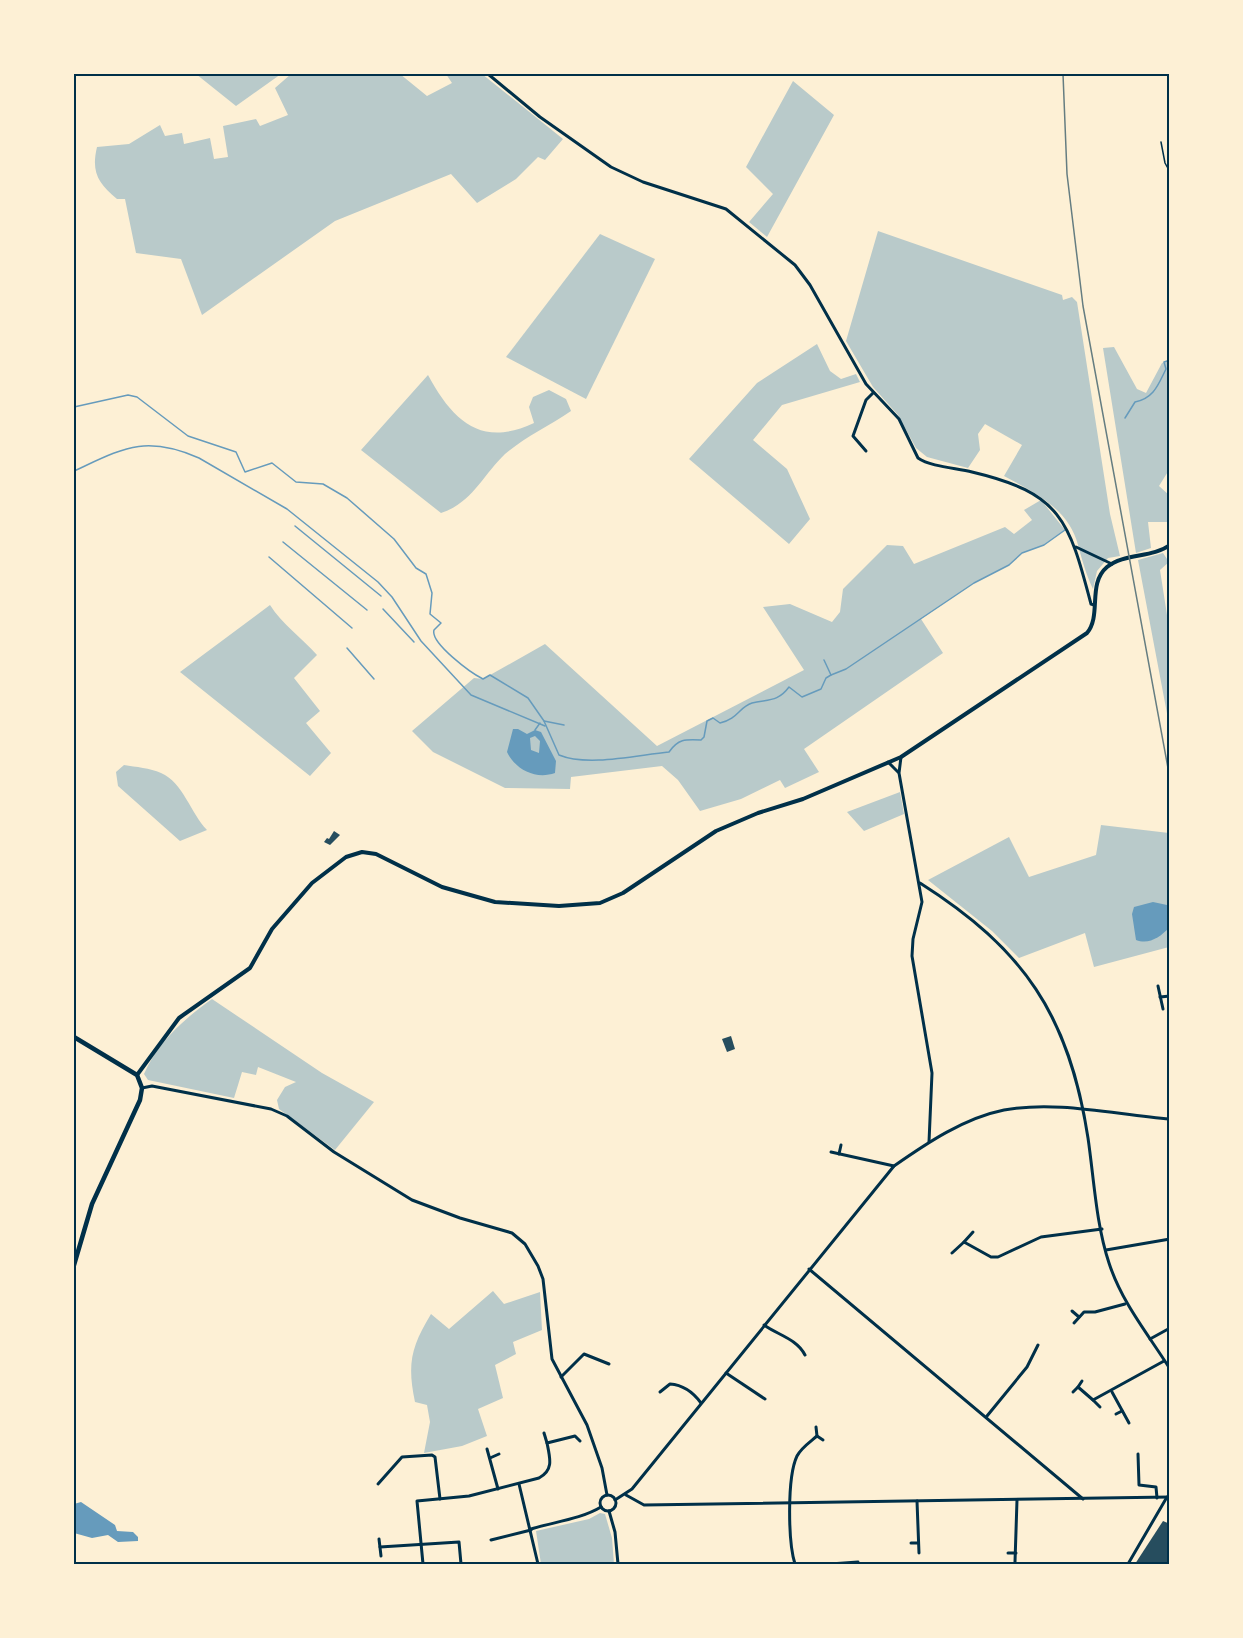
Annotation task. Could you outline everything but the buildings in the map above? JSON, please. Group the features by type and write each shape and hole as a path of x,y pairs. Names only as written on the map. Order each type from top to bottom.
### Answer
{"main road":[{"path":"74,1037 136,1075 142,1088 140,1100 92,1204 74,1265"}],"street":[{"path":"488,74 540,117 610,168 643,182 723,208 795,265 810,285 873,393 899,419 918,458 1001,478 1036,495 1052,506 1076,547 1091,604 1094,605"},
{"path":"866,451 853,435 866,400 873,393"},
{"path":"136,1075 179,1018 250,968 272,929 312,883 346,856 362,852 376,854 442,887 495,902 559,906 600,903 623,893 716,831 758,813 803,799 901,757 1087,633 1095,620 1094,605 1099,580 1112,564 1170,545"},
{"path":"1076,547 1112,564"},
{"path":"901,757 899,773 922,902 913,939 912,956 932,1073 929,1142"},
{"path":"888,762 899,773"},
{"path":"920,883 995,938 1026,974 1046,1004 1061,1034 1074,1072 1083,1111 1106,1250 1126,1303 1170,1370"},
{"path":"1158,986 1162,1009"},
{"path":"1160,997 1170,996"},
{"path":"142,1088 152,1086 271,1109 295,1122 334,1152 412,1200 519,1237 532,1254 543,1279 549,1344 561,1377 587,1425 602,1468 607,1495 615,1500"},
{"path":"615,1500 626,1495 894,1166 956,1127 1007,1109 1083,1111 1170,1119"},
{"path":"839,1154 841,1146"},
{"path":"831,1152 894,1166"},
{"path":"964,1242 984,1254 998,1257 1041,1237 1102,1229"},
{"path":"952,1253 973,1232"},
{"path":"1106,1250 1170,1239"},
{"path":"809,1269 987,1416 1083,1499"},
{"path":"1074,1323 1084,1312 1095,1312 1126,1303"},
{"path":"1072,1311 1078,1317"},
{"path":"764,1325 778,1335 793,1341 805,1355"},
{"path":"1150,1339 1170,1328"},
{"path":"987,1416 1027,1367 1038,1345"},
{"path":"561,1377 584,1354 609,1364"},
{"path":"1093,1400 1112,1392 1164,1361"},
{"path":"726,1373 765,1400"},
{"path":"1073,1392 1082,1381"},
{"path":"660,1392 670,1384 678,1384 693,1392 701,1404"},
{"path":"1078,1387 1100,1407"},
{"path":"1112,1392 1129,1423"},
{"path":"1116,1414 1122,1411"},
{"path":"816,1427 817,1436 823,1440"},
{"path":"575,1430 575,1436 580,1441"},
{"path":"423,1564 417,1502 498,1489 539,1478 549,1470 551,1460 544,1433"},
{"path":"547,1443 575,1436"},
{"path":"795,1564 789,1529 796,1457 817,1436"},
{"path":"488,1449 498,1489"},
{"path":"490,1458 499,1454"},
{"path":"1138,1454 1139,1485 1157,1488 1157,1498"},
{"path":"378,1484 402,1457 432,1455 435,1456 441,1499"},
{"path":"519,1484 538,1564"},
{"path":"601,1507 601,1499 607,1495"},
{"path":"626,1495 644,1505 1168,1497"},
{"path":"1128,1564 1168,1497"},
{"path":"609,1511 615,1507 615,1500"},
{"path":"1015,1562 1017,1500"},
{"path":"917,1501 919,1553"},
{"path":"491,1540 575,1516 588,1515 601,1507"},
{"path":"601,1507 609,1511 615,1532 618,1564"},
{"path":"380,1539 381,1557"},
{"path":"380,1547 459,1542 460,1564"},
{"path":"911,1543 918,1543"},
{"path":"1008,1553 1016,1553"},
{"path":"830,1564 858,1562"}],"lane":[{"path":"1161,142 1165,163 1170,172"}],"shaded area":[{"path":"196,74 281,74 236,106"},
{"path":"291,74 400,74 427,96 452,83 446,74 482,74 563,139 545,160 538,157 516,179 477,203 451,174 335,221 202,315 181,259 136,253 125,199 117,199 105,188 98,176 95,163 97,147 129,144 160,125 165,136 182,133 184,144 210,138 214,159 228,157 223,126 256,119 260,126 288,115 275,88"},
{"path":"793,81 834,115 767,237 749,222 773,194 746,167"},
{"path":"878,231 1062,295 1063,300 1072,297 1077,302 1110,514 1120,556 1108,558 1097,571 1093,589 1067,521 1038,495 1004,476 1022,445 985,424 978,434 980,450 968,468 927,457 916,448 898,415 873,387 846,341"},
{"path":"600,234 655,259 586,399 506,357"},
{"path":"817,344 830,371 841,379 856,374 860,382 782,405 753,440 787,469 810,519 789,544 689,459 757,383"},
{"path":"1114,347 1137,389 1146,393 1162,363 1169,360 1169,470 1159,486 1169,495 1169,522 1148,522 1151,548 1136,553 1103,348"},
{"path":"428,375 459,417 470,426 484,431 499,433 534,423 529,407 533,397 549,390 566,399 571,411 505,454 461,503 441,513 361,450"},
{"path":"1041,500 1065,530 1044,545 1022,553 1009,565 974,583 921,619 943,653 804,749 819,772 785,788 780,780 741,799 700,811 678,780 662,766 571,777 570,789 505,788 433,752 412,731 474,678 483,679 545,644 657,746 804,670 763,607 790,604 832,622 840,612 843,589 887,545 903,546 914,564 1005,527 1014,534 1032,520 1024,510"},
{"path":"1163,553 1169,562 1160,570 1169,628 1169,724 1138,560"},
{"path":"270,605 317,655 294,678 320,711 306,723 331,753 310,776 180,672"},
{"path":"124,765 152,770 169,777 207,830 180,841 118,786 116,772"},
{"path":"900,792 904,814 864,831 847,812"},
{"path":"1101,825 1169,833 1169,947 1094,967 1085,933 1019,958 992,931 928,880 1009,837 1029,877 1096,855"},
{"path":"212,999 322,1073 374,1102 335,1150 279,1109 277,1100 285,1087 296,1082 258,1067 256,1075 242,1072 234,1098 148,1080 144,1074 164,1041"},
{"path":"493,1291 504,1304 540,1292 542,1330 513,1342 516,1354 495,1365 503,1398 478,1409 487,1436 462,1446 424,1453 430,1422 427,1405 415,1402 411,1377 412,1356 419,1336 431,1314 449,1329"},
{"path":"600,1513 605,1514 612,1538 614,1564 541,1564 536,1531 589,1519"}],"water":[{"path":"513,729 527,734 535,730 541,732 556,761 555,773 540,775 526,772 507,752","holes":["535,736 540,741 539,753 531,750 530,738"]},
{"path":"1153,902 1167,905 1169,928 1154,939 1145,942 1136,940 1132,914 1134,907"},
{"path":"81,1502 115,1525 117,1531 133,1532 138,1537 138,1541 118,1542 108,1535 92,1538 74,1533 74,1504"}],"waterway":[{"path":"1125,418 1135,402 1147,397 1155,390 1166,369 1164,362 1170,360"},
{"path":"74,407 128,395 137,397 188,436 236,452 245,472 272,463 296,482 323,484 347,498 394,539 416,568 426,574 432,593 430,614 441,623 434,630 434,636 438,642 452,657 477,676 483,679 490,675 528,698 544,721 559,755 598,760 669,752 682,741 701,740 704,737 707,721 713,718 720,723 726,721 752,703 777,698 789,687 802,697 821,689 826,678 831,675"},
{"path":"74,471 106,456 134,447 163,447 199,458 287,509 378,582 392,597 421,641 471,695 545,726"},
{"path":"295,526 381,596"},
{"path":"824,660 831,675 846,669 974,583 1009,565 1022,553 1044,545 1065,530"},
{"path":"283,542 367,610"},
{"path":"269,557 352,628"},
{"path":"383,609 414,642"},
{"path":"347,648 374,679"},
{"path":"544,721 564,725"},
{"path":"535,730 540,723"}],"railway":[{"path":"1063,74 1067,174 1083,306 1170,779"}]}
